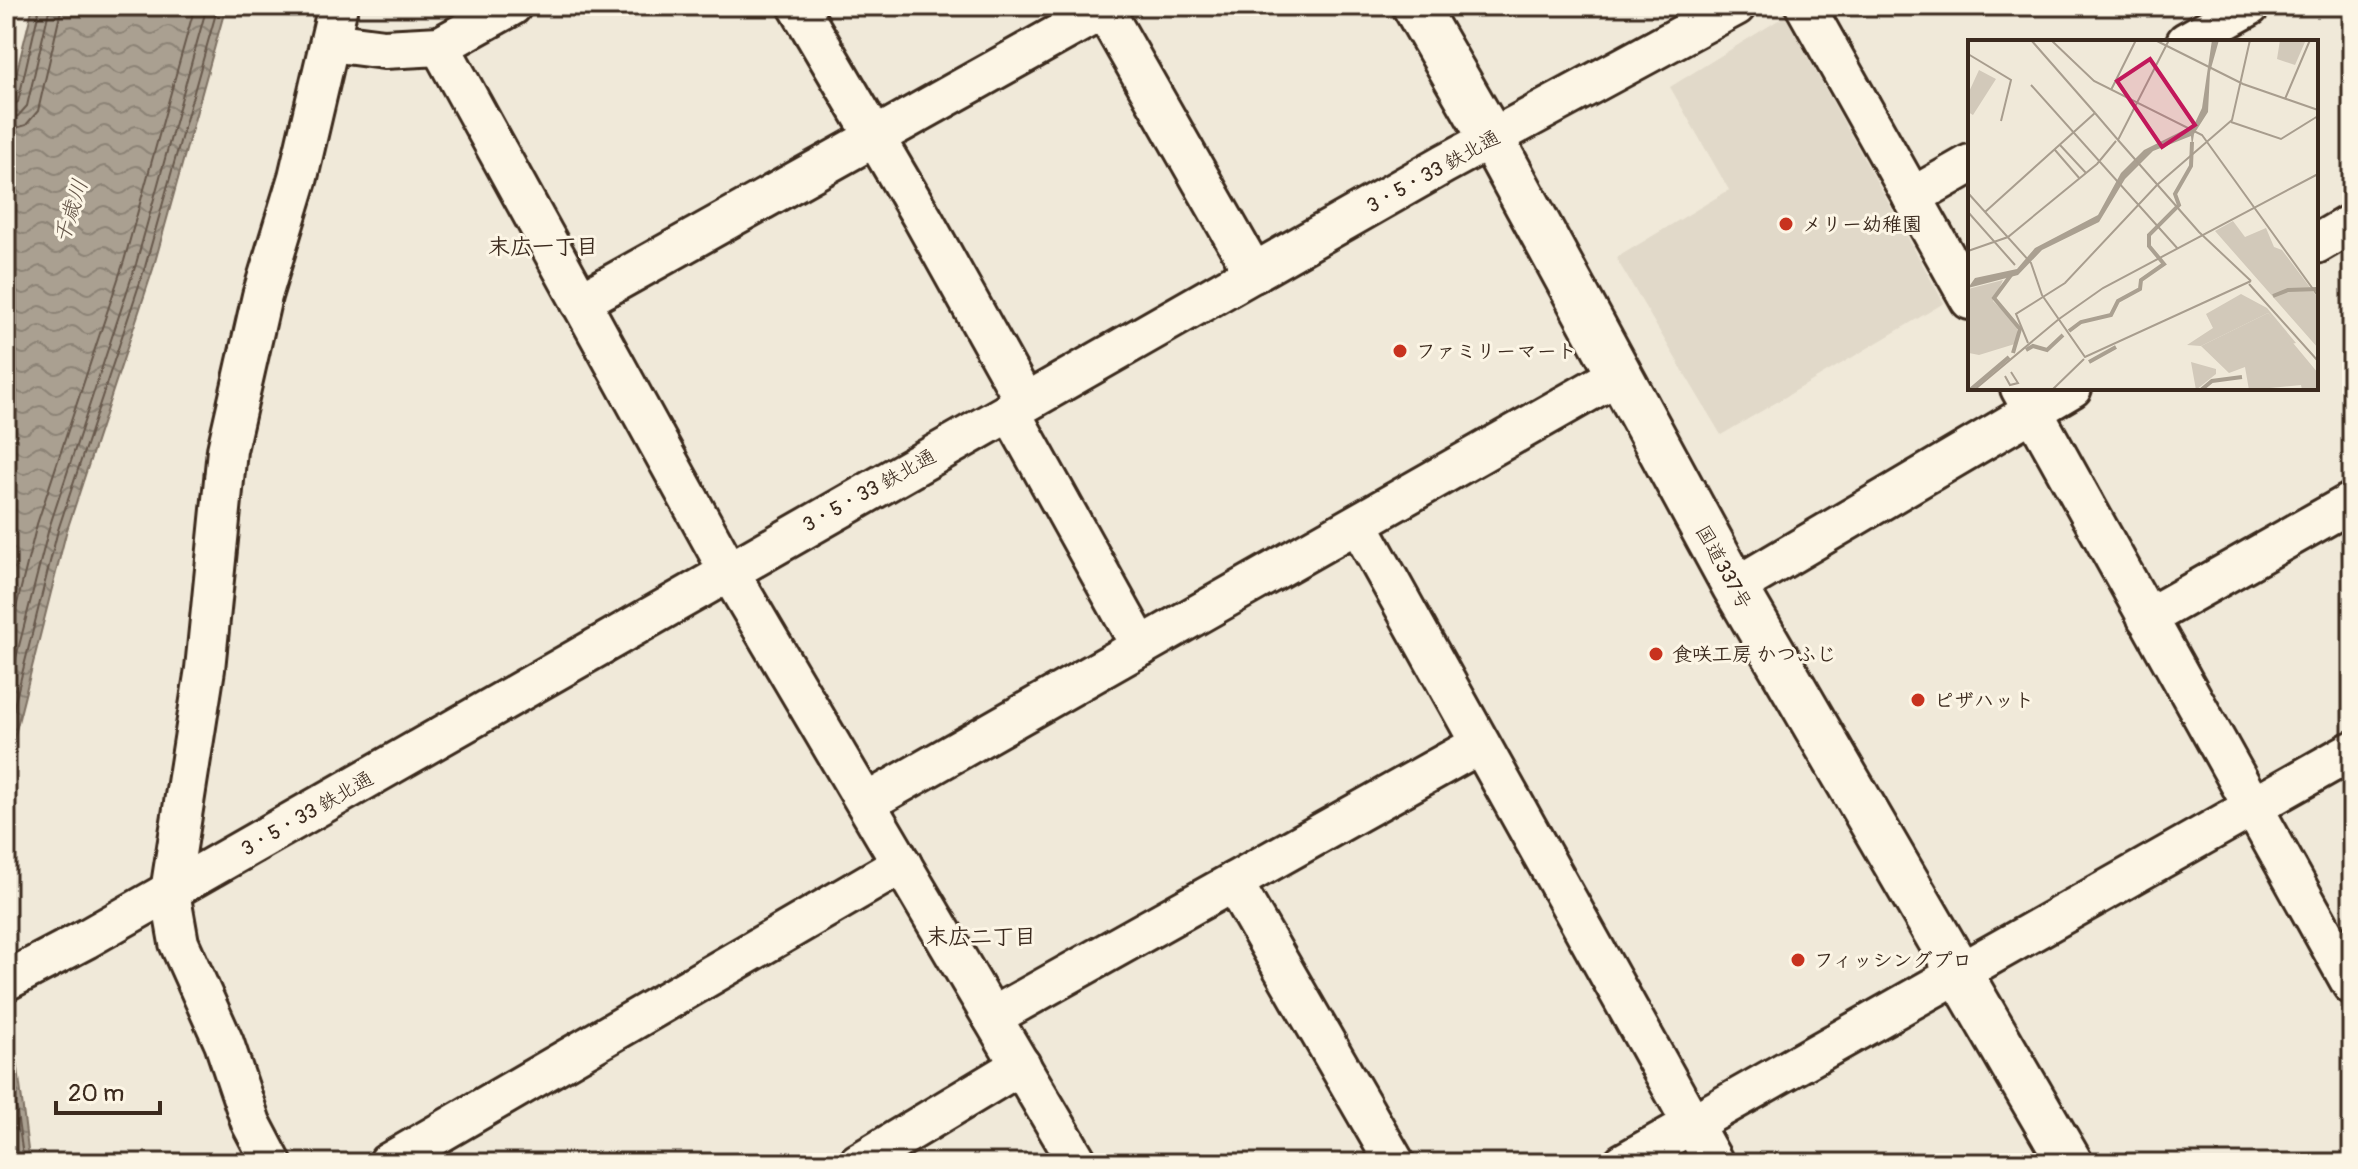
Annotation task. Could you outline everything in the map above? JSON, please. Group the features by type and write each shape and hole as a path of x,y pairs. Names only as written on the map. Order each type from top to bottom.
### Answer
{"highway":[{"name":"国道337号","path":"1415,6 1491,138 1735,587 1962,972 2070,1163"}],"street":[{"path":"272,1163 251,1123 224,1043 179,943 170,892 205,669 227,450 262,296 298,177 334,24 384,49 440,46 512,6"},
{"path":"798,6 876,139 1141,647"},
{"name":"3・5・33 鉄北通","path":"6,981 170,892 728,570 1491,138 1736,6"},
{"path":"1805,6 1968,296"},
{"path":"2190,40 2250,6"},
{"path":"580,302 876,139 1103,7 1254,273"},
{"path":"440,46 728,570 1078,1163"},
{"path":"1912,197 1968,165"},
{"path":"2318,243 2352,223"},
{"path":"866,803 1618,375"},
{"path":"1735,587 2026,400 2064,390"},
{"path":"2026,400 2251,809 2352,985"},
{"path":"2147,618 2352,502"},
{"path":"1358,524 1714,1163"},
{"path":"992,1017 1480,744"},
{"path":"1623,1163 2352,751"},
{"path":"388,1163 902,864"},
{"path":"1233,882 1395,1163"},
{"path":"858,1163 1021,1065"}],"shaded area":[{"name":"メリー幼稚園","path":"1785,16 1944,303 1721,435 1616,258 1729,190 1670,87"}],"water":[{"name":"千歳川","path":"33,6 226,6 153,269 66,533 9,758 6,808 6,115"},
{"path":"6,971 28,1150 32,1163 6,1163"}],"place":[{"name":"メリー幼稚園","path":"1786,224"},
{"name":"ファミリーマート","path":"1400,351"},
{"name":"食咲工房 かつふじ","path":"1656,654"},
{"name":"ピザハット","path":"1918,700"},
{"name":"フィッシングプロ","path":"1798,960"}],"district":[{"name":"末広一丁目","path":"543,246"},
{"name":"末広二丁目","path":"981,936"}]}
